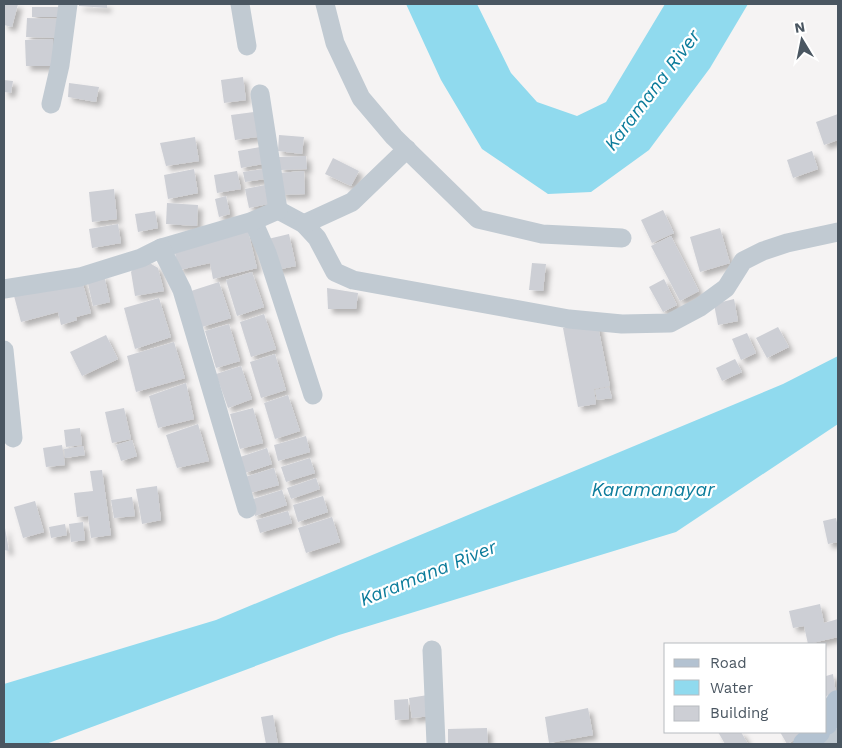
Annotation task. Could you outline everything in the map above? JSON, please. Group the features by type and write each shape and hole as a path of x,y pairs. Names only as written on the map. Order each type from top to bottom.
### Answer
{"main road":[{"path":"827,721 838,702"},
{"path":"805,744 817,733"}],"street":[{"path":"51,104 60,65 68,4"},
{"path":"240,4 247,46"},
{"path":"325,4 335,43 361,98 406,149 478,218 542,234 622,238"},
{"path":"260,94 278,210"},
{"path":"304,224 352,202 406,149"},
{"path":"4,289 80,276 141,258 161,248 253,221 278,210"},
{"path":"278,210 304,224 316,238 335,272 353,280 569,319 622,324 670,323 700,307 726,288 743,261 763,251 838,232"},
{"path":"253,221 267,253 313,395"},
{"path":"161,248 182,290 247,509"},
{"path":"4,363 13,438"},
{"path":"432,650 436,744"},
{"path":"827,731 836,744"}],"water":[{"name":"Karamana River","path":"406,4 477,4 511,73 537,102 577,116 606,102 665,4 748,4 710,68 649,150 591,192 548,194 482,149 441,80"},
{"name":"Karamanayar","path":"838,356 838,424 676,532 339,635 46,744 4,744 4,684 216,620 783,384"}],"building":[{"path":"4,4 18,4 12,27 4,25"},
{"path":"79,4 107,4 107,8 79,6"},
{"path":"32,7 59,7 59,17 32,17"},
{"path":"27,18 60,19 60,38 26,37"},
{"path":"53,39 53,66 26,66 25,40"},
{"path":"243,77 246,100 224,103 221,80"},
{"path":"4,80 13,81 11,93 4,92"},
{"path":"69,83 99,87 96,102 68,97"},
{"path":"254,112 257,137 235,140 231,115"},
{"path":"838,114 838,140 824,145 816,122"},
{"path":"279,135 304,137 302,154 278,151"},
{"path":"195,137 199,161 166,166 160,143"},
{"path":"260,147 263,164 241,168 238,151"},
{"path":"812,151 818,169 793,178 787,160"},
{"path":"306,156 307,169 280,170 279,157"},
{"path":"333,158 359,171 351,186 325,174"},
{"path":"194,169 198,193 168,199 164,175"},
{"path":"263,169 265,179 245,182 243,172"},
{"path":"237,171 241,189 217,193 214,175"},
{"path":"304,171 305,194 281,195 279,173"},
{"path":"265,185 268,204 249,208 245,189"},
{"path":"114,189 117,219 92,222 89,192"},
{"path":"226,196 230,214 219,217 215,199"},
{"path":"167,203 198,205 197,226 166,224"},
{"path":"663,210 674,233 652,243 641,220"},
{"path":"155,211 158,228 138,232 135,214"},
{"path":"118,224 121,243 92,248 89,229"},
{"path":"720,228 730,263 700,272 690,237"},
{"path":"248,231 257,268 213,279 210,263 179,270 174,249"},
{"path":"289,234 296,266 276,270 268,239"},
{"path":"671,236 699,291 680,301 651,246"},
{"path":"141,258 158,268 164,291 135,296 131,272"},
{"path":"532,263 546,264 543,291 529,290"},
{"path":"252,272 264,307 237,316 226,280"},
{"path":"104,275 110,302 93,306 87,279"},
{"path":"81,277 91,313 76,317 77,320 61,325 58,312 21,322 14,296"},
{"path":"664,279 677,305 663,312 649,287"},
{"path":"219,282 231,318 202,327 191,291"},
{"path":"327,288 358,293 356,309 328,309"},
{"path":"159,298 171,337 135,349 124,308"},
{"path":"734,299 738,321 718,325 714,304"},
{"path":"264,314 276,349 251,357 240,322"},
{"path":"597,321 610,386 594,389 596,404 578,407 563,328"},
{"path":"229,324 240,361 216,368 205,331"},
{"path":"778,327 789,347 767,358 756,338"},
{"path":"747,333 756,353 741,360 732,339"},
{"path":"106,335 118,359 82,376 70,352"},
{"path":"174,342 185,378 136,392 127,356"},
{"path":"275,354 286,390 261,398 250,362"},
{"path":"735,359 742,372 722,381 716,368"},
{"path":"241,366 252,399 228,408 216,374"},
{"path":"186,383 194,419 158,428 149,396"},
{"path":"609,387 612,398 597,400 595,390"},
{"path":"288,395 300,431 275,439 264,403"},
{"path":"124,408 131,439 112,443 105,412"},
{"path":"253,408 263,443 240,449 230,414"},
{"path":"198,424 209,461 177,468 166,435"},
{"path":"80,428 82,445 66,447 64,430"},
{"path":"306,436 310,452 278,461 274,445"},
{"path":"132,440 137,456 121,461 116,445"},
{"path":"62,445 65,465 46,467 43,448"},
{"path":"83,446 85,455 65,458 64,449"},
{"path":"267,448 272,464 245,473 240,457"},
{"path":"310,458 315,473 286,482 281,467"},
{"path":"274,468 279,485 250,493 245,477"},
{"path":"102,470 111,535 91,538 88,516 77,517 74,493 93,491 90,471"},
{"path":"316,478 320,489 291,499 287,488"},
{"path":"157,486 161,520 142,524 136,489"},
{"path":"282,490 287,505 255,516 250,500"},
{"path":"323,496 328,512 298,522 293,505"},
{"path":"132,497 135,516 114,518 111,500"},
{"path":"35,501 44,532 23,538 14,507"},
{"path":"288,511 292,523 260,533 256,520"},
{"path":"332,517 340,542 306,553 298,528"},
{"path":"836,518 838,542 828,544 823,521"},
{"path":"83,522 85,540 71,542 69,524"},
{"path":"65,524 67,535 51,538 49,527"},
{"path":"5,528 9,551 4,550"},
{"path":"820,604 824,623 838,619 838,637 808,643 804,626 793,628 789,611"},
{"path":"833,674 836,694 827,696 827,676"},
{"path":"428,695 431,716 412,718 409,698"},
{"path":"408,699 409,719 395,720 394,700"},
{"path":"588,708 593,735 549,743 545,717"},
{"path":"273,715 278,744 266,744 261,717"},
{"path":"487,728 488,744 448,744 448,729"},
{"path":"719,733 742,733 748,744 725,744"},
{"path":"781,733 806,733 787,744"}]}
